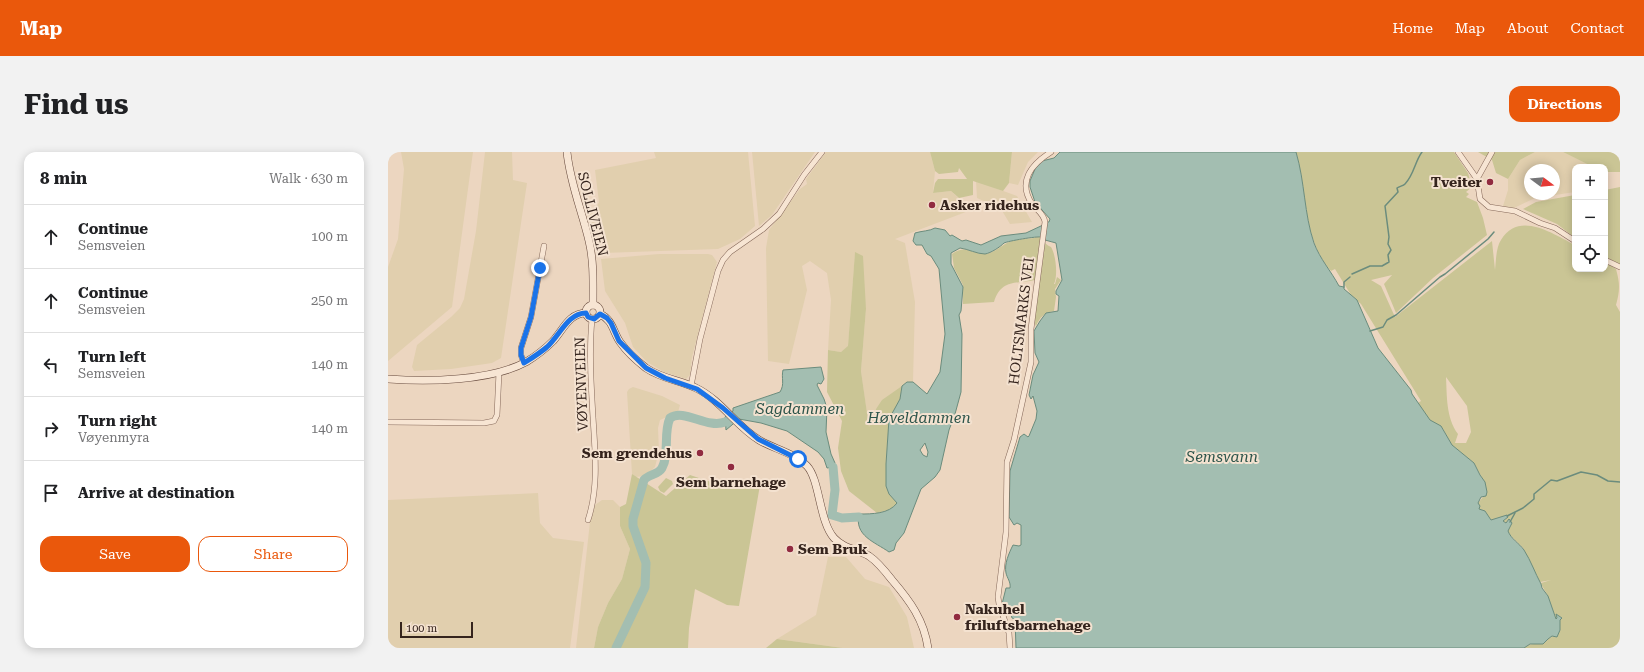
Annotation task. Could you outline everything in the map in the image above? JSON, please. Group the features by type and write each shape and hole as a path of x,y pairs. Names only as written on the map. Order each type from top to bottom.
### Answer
{"main road":[{"name":"SOLLIVEIEN","path":"567,152 568,166 590,242 594,280 593,305"},
{"path":"593,305 599,308 600,314 598,318 592,319 588,317 586,313 589,307 593,305"},
{"path":"388,379 434,380 499,372 524,363 547,347 569,320 575,315 586,313"},
{"path":"600,314 607,318 611,323 619,341 646,368 665,378 691,386 704,393 758,439 798,459 808,467 814,482 820,506 833,538 852,550 868,556 888,574 906,596 917,613 928,648"}],"street":[{"path":"691,386 700,339 718,272 723,260 730,252 758,233 779,214 804,175 822,152"},
{"name":"HOLTSMARKS VEI","path":"1010,648 1009,633 1001,616 998,597 1006,532 1007,462 1014,440 1030,368 1031,329 1045,222 1043,216 1032,204 1026,191 1030,170 1038,160 1051,152"},
{"path":"1458,152 1477,179 1480,199 1489,208 1515,211 1540,223 1555,228 1572,240"},
{"path":"1477,179 1492,152"},
{"path":"524,363 521,355 521,348 531,317 544,246"},
{"path":"1608,261 1620,267"},
{"name":"VØYENVEIEN","path":"588,520 593,503 595,485 595,440 590,340 592,319"},
{"path":"388,422 484,423 494,421 498,415 499,372"}],"shaded area":[{"path":"401,152 473,152 452,307 388,361 388,267 398,239 404,169"},
{"path":"485,152 512,152 513,180 527,183 501,358 492,363 451,369 414,371 412,367 417,345 451,317 460,308 464,299 476,231"},
{"path":"654,152 748,152 755,226 740,239 718,249 603,253 588,216 589,211 597,206 599,202 595,170 656,158"},
{"path":"752,152 815,152 772,215 759,226"},
{"path":"826,152 930,152 935,171 933,193 951,191 971,210 895,239 905,243 915,302 913,382 907,382 876,409 869,429 861,371 866,309 855,253 848,347 841,352 828,350 831,300 827,273 810,261 802,266 807,290 789,364 768,361 766,248 769,230 800,189 807,184 806,179"},
{"path":"930,152 1012,152 1009,183 1003,191 973,181 973,195 959,198 951,191 933,193 935,183 938,179 967,179 959,168 958,172 939,174 935,171"},
{"path":"1012,152 1038,152 1028,162 1018,185 1009,183"},
{"path":"1296,152 1454,152 1468,173 1472,187 1466,192 1469,194 1466,197 1477,202 1487,235 1433,278 1396,313 1384,284 1392,275 1371,280 1381,286 1395,317 1492,241 1495,270 1496,254 1499,243 1508,231 1517,227 1527,225 1536,227 1557,235 1572,243 1572,272 1608,272 1608,264 1616,269 1619,287 1616,305 1620,312 1620,648 1524,648 1528,645 1545,642 1557,634 1560,630 1560,620 1562,618 1558,615 1556,619 1548,596 1541,584 1551,580 1540,582 1523,548 1507,531 1511,526 1503,521 1507,518 1507,515 1491,520 1485,511 1479,509 1478,503 1483,497 1483,480 1474,463 1452,445 1443,429 1430,420 1418,403 1421,401 1361,304 1351,295 1335,269 1331,271 1322,258 1315,244 1307,214 1300,167","holes":["1446,377 1467,406 1471,432 1466,443 1455,443 1458,434 1449,414"]},
{"path":"1478,152 1535,152 1520,160 1508,179 1496,173 1492,160"},
{"path":"1535,152 1563,152 1587,164 1572,164 1572,192 1560,194 1560,164 1524,164 1524,200 1531,200 1514,208 1503,206 1508,190 1508,179 1520,160"},
{"path":"1563,152 1620,152 1620,172 1608,172 1608,164 1587,164"},
{"path":"976,181 1017,196 1032,222 1010,224 1001,209 977,198"},
{"path":"1620,187 1620,265 1608,259 1608,189"},
{"path":"1572,196 1572,236 1557,224 1523,209 1536,202 1560,200 1560,198"},
{"path":"1041,237 1035,280 1005,286 1001,289 994,302 963,304 963,285 954,268 952,254 957,251 965,250 980,254 988,254 1010,241"},
{"path":"1045,243 1051,247 1054,255 1056,271 1054,284 1057,277 1061,280 1055,289 1056,297 1054,311 1043,316 1036,326 1034,322"},
{"path":"855,252 863,256 866,309 861,371 869,427 876,409 882,400 902,386 900,399 889,419 886,464 886,486 889,494 897,503 892,509 877,513 849,491 841,471 838,448 842,421 827,392 828,350 841,352 848,346"},
{"path":"659,254 708,254 712,255 717,262 692,357 690,375 686,379 664,372 647,362 633,347 625,323 605,291 601,259"},
{"path":"633,387 662,396 680,405 678,412 660,420 658,428 659,451 655,467 645,476 635,477 632,474 627,392"},
{"path":"632,474 666,496 690,475 720,485 760,485 739,606 727,605 695,589 689,628 688,648 594,648 598,627 608,603 622,579 630,549 620,526 620,507 626,504"},
{"path":"666,478 672,481 673,484 664,493 660,491 658,487"},
{"path":"538,493 540,523 553,538 584,542 570,648 388,648 388,500"},
{"path":"602,500 613,500 620,507 620,526 630,549 622,579 608,603 598,627 594,648 576,648 590,522 595,505"},
{"path":"828,557 846,557 865,579 889,587 907,617 914,648 843,648 777,639 816,615"},
{"path":"777,639 843,648 766,648"}],"water":[{"name":"Semsvann","path":"1060,152 1296,152 1311,232 1319,254 1339,286 1344,287 1344,289 1357,300 1378,348 1411,390 1412,394 1430,420 1441,426 1452,445 1474,463 1485,482 1487,492 1486,496 1481,497 1478,503 1480,506 1479,509 1485,511 1491,520 1507,515 1508,517 1503,521 1506,523 1509,519 1512,523 1508,531 1509,534 1526,554 1542,588 1548,596 1556,619 1556,614 1562,618 1560,620 1560,630 1557,637 1552,636 1543,644 1530,644 1524,648 1016,648 1015,619 1012,618 1009,607 1002,604 1006,588 1010,588 1006,575 1007,559 1013,545 1021,545 1021,525 1017,523 1014,525 1009,517 1010,471 1020,437 1024,434 1028,437 1029,436 1036,419 1037,411 1033,396 1031,399 1029,395 1033,375 1039,362 1035,353 1034,331 1046,313 1058,311 1059,296 1056,294 1056,291 1062,280 1056,243 1045,240 1045,231 1047,231 1046,222 1049,222 1050,219 1035,202 1030,187 1030,181 1035,169 1042,161 1054,158"},
{"name":"Høveldammen","path":"1043,225 1042,237 1007,242 985,254 960,248 951,253 951,264 963,287 961,311 959,315 962,334 961,392 949,430 940,470 935,477 921,489 904,533 896,543 894,550 889,552 867,538 863,533 858,522 859,514 885,511 894,507 897,503 889,494 886,486 889,419 900,399 902,386 907,382 913,382 927,394 940,372 945,334 939,269 922,245 916,245 913,241 915,233 935,228 945,230 950,236 952,235 962,241 966,240 981,245 1001,236 1026,233","holes":["925,443 928,452 927,457 923,455 920,450"]},
{"name":"Sagdammen","path":"821,367 824,379 821,384 818,383 817,385 827,408 826,432 831,454 835,463 833,467 827,468 824,459 818,452 787,431 761,423 739,419 726,430 725,417 733,411 733,408 780,392 783,370"}],"waterway":[{"path":"1352,274 1370,266 1382,266 1389,262 1388,255 1391,250 1388,244 1389,237 1385,206 1398,192 1397,188 1404,185 1408,180 1422,152"},
{"path":"1370,331 1383,327 1387,320 1396,315 1440,277 1488,239 1494,232"},
{"path":"1344,287 1344,282 1350,277"},
{"path":"616,648 645,587 646,563 633,526 633,519 644,480 662,468 666,456 667,430 670,418 682,415 711,423 718,423 728,421 736,415"},
{"path":"833,467 835,490 832,515 842,518 859,517"},
{"path":"1507,516 1523,508 1534,499 1534,494 1551,480 1557,481 1581,472 1597,475 1608,481 1620,482"},
{"path":"1510,522 1515,513"}],"place":[{"name":"Tveiter","path":"1490,182"},
{"name":"Asker ridehus","path":"932,205"},
{"name":"Sem grendehus","path":"700,453"},
{"name":"Sem barnehage","path":"731,467"},
{"name":"Sem Bruk","path":"790,549"},
{"name":"Nakuhel friluftsbarnehage","path":"957,617"}],"route":[{"path":"540,268 530,323 520,352 524,363 547,347 569,320 575,315 586,313 588,317 594,319 598,318 600,314 607,318 611,323 619,341 624,347 646,368 665,378 697,389 723,408 752,435 798,459"}]}
